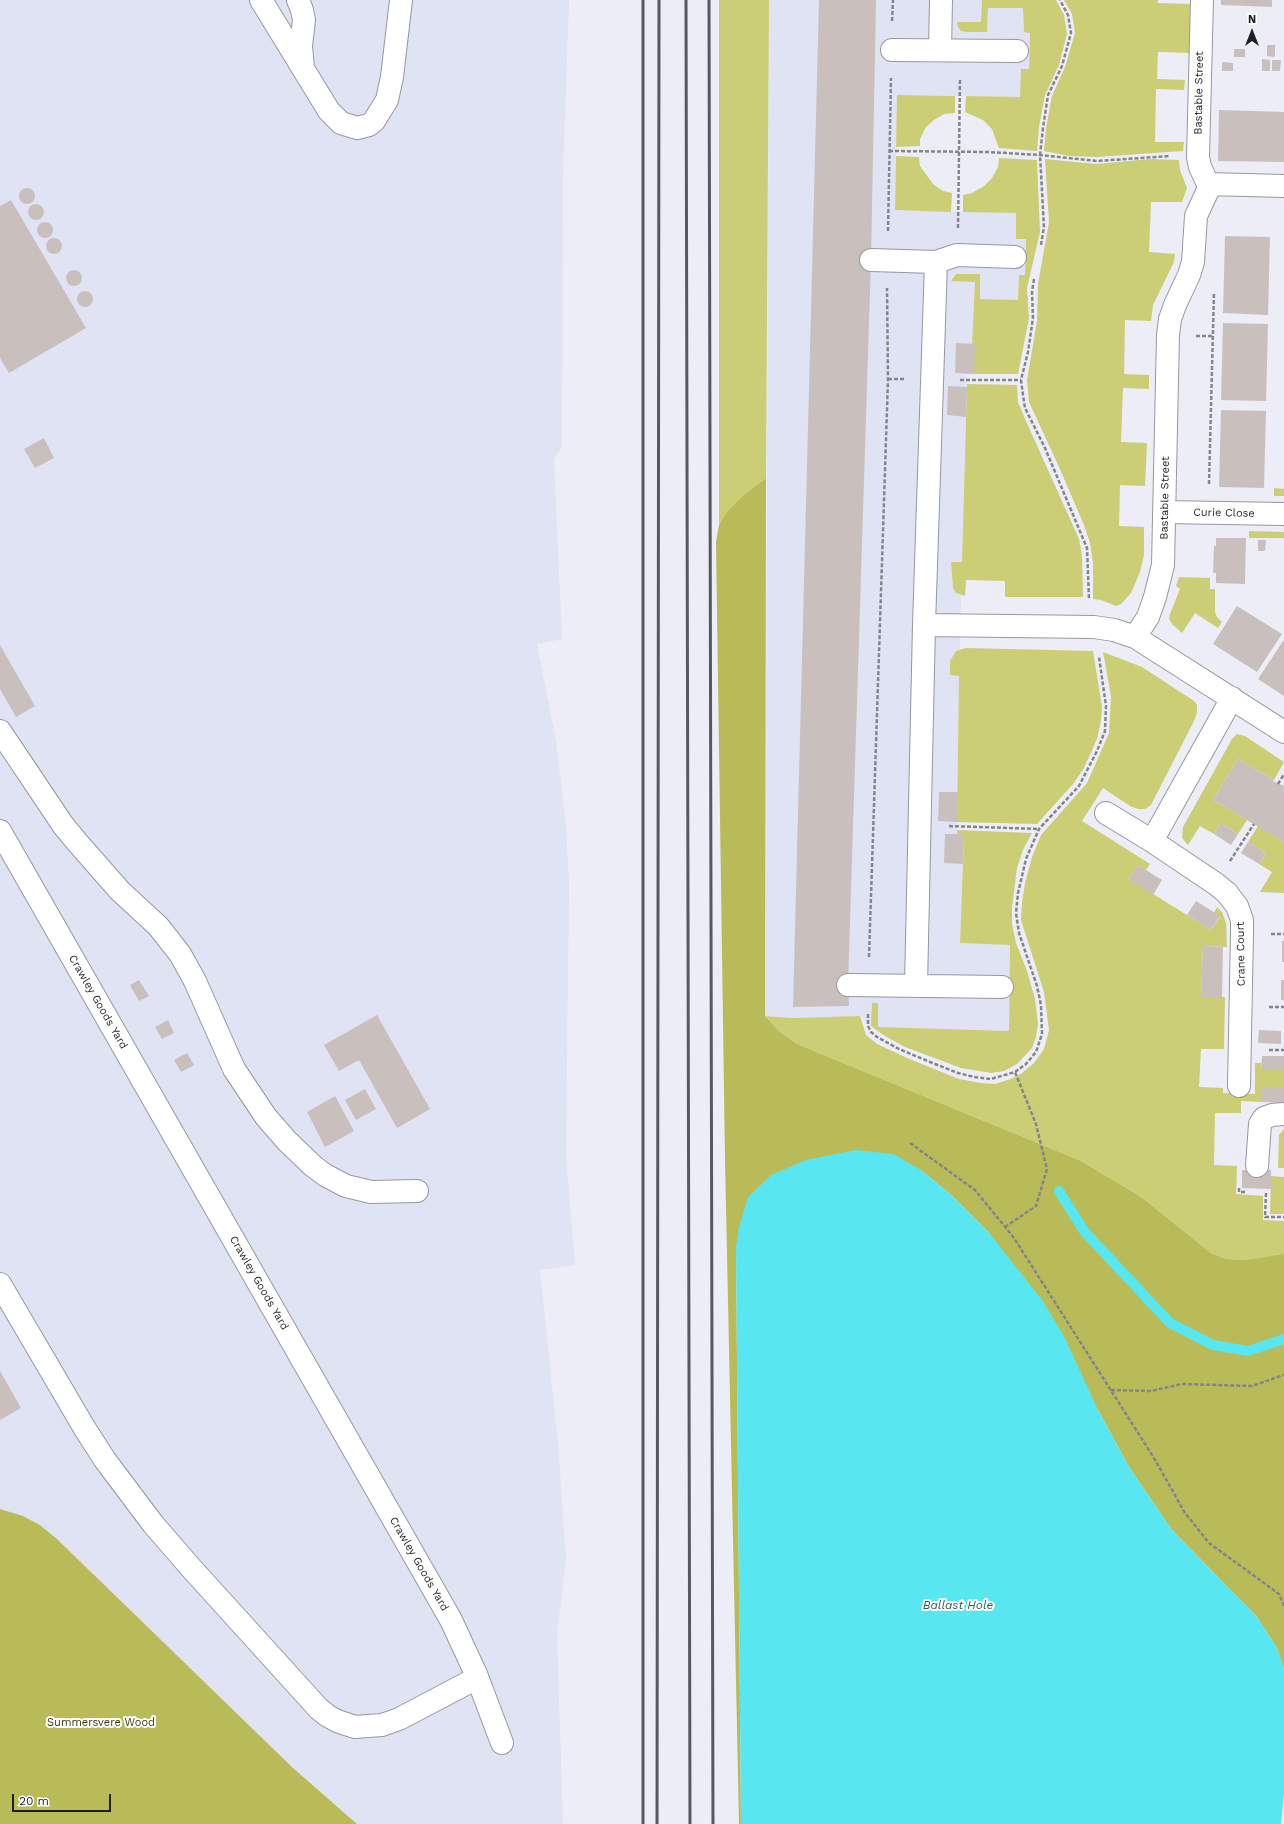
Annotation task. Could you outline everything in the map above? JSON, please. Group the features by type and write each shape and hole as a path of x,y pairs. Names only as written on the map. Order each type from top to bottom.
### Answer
{"street":[{"path":"261,0 304,73 329,111 341,123 357,128 369,125 374,121 386,100 398,36 401,0"},
{"path":"298,0 304,20 301,56 304,73"},
{"path":"941,0 950,50"},
{"name":"Bastable Street","path":"1135,637 1148,617 1160,580 1163,565 1168,335 1170,319 1175,305 1190,275 1194,256 1196,216 1208,190 1208,184 1200,167 1198,157 1202,0"},
{"path":"892,50 1017,51"},
{"path":"1208,184 1284,186"},
{"path":"879,260 936,262 957,255 1015,257"},
{"path":"916,985 918,826 936,262"},
{"name":"Curie Close","path":"1164,512 1284,514"},
{"path":"924,625 1094,627 1114,630 1135,637 1284,732"},
{"path":"1152,841 1232,698"},
{"path":"0,731 47,801 77,842 120,891 158,926 180,954 195,981 234,1069 266,1117 287,1141 313,1166 325,1175 346,1186 371,1192 417,1191"},
{"name":"Crane Court","path":"1106,813 1152,841 1216,884 1227,893 1237,906 1242,920 1240,1086"},
{"name":"Crawley Goods Yard","path":"0,831 447,1614 477,1678 502,1743"},
{"path":"858,985 1002,987"},
{"path":"1257,1166 1260,1124 1264,1118 1272,1115 1284,1114"},
{"path":"0,1284 85,1429 105,1460 153,1524 319,1709 337,1721 355,1727 382,1725 399,1719 477,1678"}],"path":[{"path":"893,0 889,151 879,260 888,379 858,985 868,1026 877,1037 899,1049 966,1075 991,1079 1015,1072 1026,1064 1036,1052 1042,1034 1041,1005 1037,986 1019,934 1016,913 1022,875 1039,829 1079,786 1097,752 1105,731 1106,706 1088,593 1087,548 1045,448 1025,408 1021,380 1028,352 1033,318 1032,292 1035,272"},
{"path":"1040,250 1044,227 1040,155 1042,128 1048,95 1062,66 1071,33 1068,15 1060,0"},
{"path":"950,50 959,151 957,255"},
{"path":"889,151 959,151 1040,155 1097,161 1161,156 1198,157"},
{"path":"1208,512 1214,292"},
{"path":"932,380 1021,380"},
{"path":"1278,784 1284,774"},
{"path":"1216,884 1254,824"},
{"path":"918,826 1039,829"},
{"path":"1005,1227 1036,1206 1047,1169 1036,1124 1015,1072"},
{"path":"910,1143 975,1190 1014,1238 1154,1458 1185,1514 1209,1543 1279,1594 1284,1606"},
{"path":"1111,1390 1150,1391 1182,1384 1252,1386 1284,1375"}],"shaded area":[{"path":"0,0 569,0 563,175 562,447 554,459 562,639 537,644 556,741 566,825 569,885 566,1157 575,1265 540,1270 558,1443 566,1559 557,1634 563,1824 357,1824 293,1768 57,1539 40,1525 23,1516 0,1509"},
{"path":"769,0 982,0 981,22 958,27 961,31 987,32 988,8 1023,8 1024,32 1030,32 1029,69 1021,69 1020,97 897,95 895,210 1016,213 1016,239 1026,239 1025,275 1019,275 1018,300 980,299 980,274 956,274 951,280 975,282 972,344 974,374 967,374 962,562 951,563 953,588 956,592 961,594 960,650 956,651 950,675 959,676 957,833 964,834 960,943 1010,945 1009,1031 878,1027 871,1026 860,1016 792,1018 765,1016"}],"green space":[{"path":"719,0 769,0 766,478 745,494 719,525"},
{"path":"982,0 1056,0 1064,15 1067,34 1059,65 1045,95 1039,127 1037,151 999,148 992,129 983,120 965,112 966,96 1020,97 1021,69 1029,69 1030,33 1024,32 1023,8 988,8 987,32 961,31 958,27 957,22 981,22"},
{"path":"1064,0 1158,0 1158,3 1192,4 1191,53 1158,52 1157,79 1185,80 1184,90 1156,89 1155,142 1184,142 1183,151 1097,157 1069,156 1044,151 1046,128 1052,96 1065,67 1075,33 1072,14"},
{"path":"897,95 955,96 955,113 944,114 926,127 920,139 920,146 896,147"},
{"path":"896,156 919,157 920,166 933,184 943,191 952,193 951,212 895,210"},
{"path":"999,158 1037,160 1040,232 1027,288 1029,318 1018,374 974,374 972,344 975,282 951,281 956,274 980,274 980,299 1018,300 1019,275 1025,275 1026,239 1016,239 1016,213 963,212 963,195 972,193 984,186 992,178 998,167"},
{"path":"1045,159 1096,164 1150,159 1179,160 1180,170 1187,188 1182,202 1151,202 1149,252 1175,254 1174,262 1153,305 1151,321 1125,320 1124,374 1149,375 1149,389 1123,388 1121,442 1147,443 1145,486 1120,485 1119,526 1144,527 1144,555 1140,572 1131,593 1121,604 1116,606 1101,600 1093,599 1093,563 1090,543 1084,525 1059,467 1029,402 1027,380 1037,321 1038,284 1049,222"},
{"path":"967,384 1017,385 1018,402 1079,539 1082,555 1083,597 1005,597 1005,581 966,580 965,596 956,593 953,588 951,562 962,562"},
{"path":"766,478 765,1016 779,1031 797,1044 1079,1160 1140,1196 1211,1253 1226,1259 1246,1260 1284,1254 1284,1669 1277,1648 1257,1617 1172,1530 1129,1467 1098,1410 990,1234 950,1194 921,1170 736,1247 741,1824 739,1824 725,1159 716,542 719,525 727,512 745,494"},
{"path":"1274,488 1284,489 1284,496 1274,496"},
{"path":"1249,531 1284,532 1284,538 1249,538"},
{"path":"1179,577 1210,578 1210,589 1215,589 1215,612 1217,617 1222,622 1218,628 1195,613 1182,633 1172,624 1169,619 1180,589 1176,586"},
{"path":"966,648 1093,651 1102,707 1097,739 1084,768 1073,784 1037,824 957,822 959,676 950,675 950,661 956,651"},
{"path":"1103,652 1142,667 1194,701 1197,705 1195,719 1151,805 1145,809 1138,809 1130,806 1103,788 1082,821 1150,864 1146,870 1138,865 1129,879 1211,930 1220,917 1214,913 1217,907 1222,912 1226,923 1227,947 1203,946 1201,996 1225,997 1224,1049 1201,1049 1199,1087 1223,1088 1223,1093 1255,1094 1255,1063 1261,1063 1261,1069 1284,1069 1284,1087 1262,1087 1262,1102 1241,1101 1241,1113 1215,1113 1214,1165 1237,1166 1236,1194 1263,1196 1263,1220 1284,1221 1284,1254 1282,1255 1246,1260 1226,1259 1211,1253 1140,1196 1079,1160 797,1044 779,1031 765,1016 792,1018 860,1016 866,1035 877,1044 959,1079 981,1083 995,1084 1011,1079 1022,1073 1034,1063 1044,1049 1049,1030 1044,992 1021,920 1025,883 1032,857 1041,835 1087,783 1109,733 1111,696"},
{"path":"1237,734 1245,736 1284,762 1274,780 1238,759 1213,800 1247,820 1238,834 1221,823 1214,834 1200,826 1188,845 1182,838 1183,827 1232,739"},
{"path":"1258,826 1284,842 1284,893 1260,892 1272,872 1259,864 1266,853 1248,842"},
{"path":"957,830 1032,833 1023,850 1017,868 1012,908 1012,924 1016,943 1027,971 1035,999 1038,1024 1036,1037 1032,1048 1017,1064 1004,1071 991,1073 961,1068 905,1047 871,1026 872,1003 878,1003 878,1027 1009,1031 1010,945 960,943 964,835 957,834"},
{"path":"1284,1129 1284,1168 1278,1168 1279,1135"},
{"path":"1271,1176 1284,1177 1284,1214 1270,1214"},
{"name":"Summersvere Wood","path":"0,1509 23,1516 40,1525 57,1539 293,1768 357,1824 0,1824"}],"water":[{"name":"Ballast Hole","path":"856,1150 893,1154 921,1170 950,1194 990,1234 1042,1300 1064,1336 1098,1410 1129,1467 1172,1530 1257,1617 1277,1648 1284,1669 1284,1793 1281,1824 741,1824 736,1247 739,1227 748,1197 771,1175 806,1160"}],"building":[{"path":"819,0 876,0 871,260 848,985 849,1006 793,1007"},
{"path":"1221,0 1272,0 1272,7 1221,5"},
{"path":"1267,45 1275,45 1275,57 1267,56"},
{"path":"1234,49 1245,49 1245,57 1234,57"},
{"path":"1262,59 1270,60 1270,71 1262,71"},
{"path":"1272,60 1281,60 1280,71 1272,71"},
{"path":"1222,62 1233,63 1233,71 1222,71"},
{"path":"1219,110 1284,112 1284,162 1218,161"},
{"path":"24,188 30,188 35,193 33,202 30,204 24,204 19,199 19,193"},
{"path":"11,200 86,328 9,373 0,358 0,206"},
{"path":"33,204 39,204 44,209 42,218 39,220 33,220 28,215 28,209"},
{"path":"42,222 48,222 53,227 51,236 48,238 42,238 37,233 37,227"},
{"path":"1225,236 1270,237 1268,315 1223,313"},
{"path":"51,238 57,238 62,243 60,252 57,254 51,254 46,249 46,243"},
{"path":"71,270 77,270 82,275 80,284 77,286 71,286 66,281 66,275"},
{"path":"82,291 88,291 93,296 91,305 88,307 82,307 77,302 77,296"},
{"path":"1223,323 1268,324 1266,401 1221,400"},
{"path":"956,343 975,344 974,374 955,373"},
{"path":"948,386 967,387 966,417 947,415"},
{"path":"1221,410 1266,411 1264,488 1219,487"},
{"path":"44,438 54,458 35,468 24,449"},
{"path":"1216,538 1246,538 1245,584 1216,583 1216,573 1213,573 1214,546 1216,546"},
{"path":"1258,540 1266,540 1265,551 1258,551"},
{"path":"1237,606 1282,634 1257,672 1213,644"},
{"path":"1284,641 1284,696 1258,679"},
{"path":"0,645 35,706 16,717 0,689"},
{"path":"1238,759 1274,780 1273,781 1284,786 1284,842 1213,800"},
{"path":"939,792 958,792 957,822 938,821"},
{"path":"1221,823 1238,834 1231,845 1214,834"},
{"path":"945,834 964,834 963,864 944,863"},
{"path":"1248,842 1266,853 1259,864 1241,853"},
{"path":"1138,865 1162,880 1153,895 1129,879"},
{"path":"1196,901 1220,916 1211,930 1187,915"},
{"path":"1282,941 1284,941 1284,962 1282,962"},
{"path":"1203,946 1223,947 1222,997 1201,997"},
{"path":"139,980 149,996 139,1001 130,985"},
{"path":"1281,980 1284,980 1284,1000 1281,1000"},
{"path":"377,1015 430,1109 397,1128 359,1060 339,1071 324,1045"},
{"path":"168,1020 174,1033 162,1039 155,1027"},
{"path":"1259,1030 1281,1031 1281,1044 1258,1043"},
{"path":"187,1053 194,1065 181,1072 174,1060"},
{"path":"1262,1056 1284,1056 1284,1069 1261,1069"},
{"path":"1262,1087 1284,1087 1284,1103 1262,1102"},
{"path":"365,1089 376,1109 356,1120 345,1100"},
{"path":"335,1096 354,1131 325,1147 307,1112"},
{"path":"1242,1170 1271,1170 1271,1189 1242,1188"},
{"path":"0,1371 21,1408 0,1420"}],"waterway":[{"path":"1059,1191 1084,1231 1170,1323 1213,1345 1248,1351 1284,1339"}],"railway":[{"path":"643,0 643,1824"},
{"path":"657,1824 659,0"},
{"path":"686,0 690,1824"},
{"path":"709,0 713,1824"}]}
